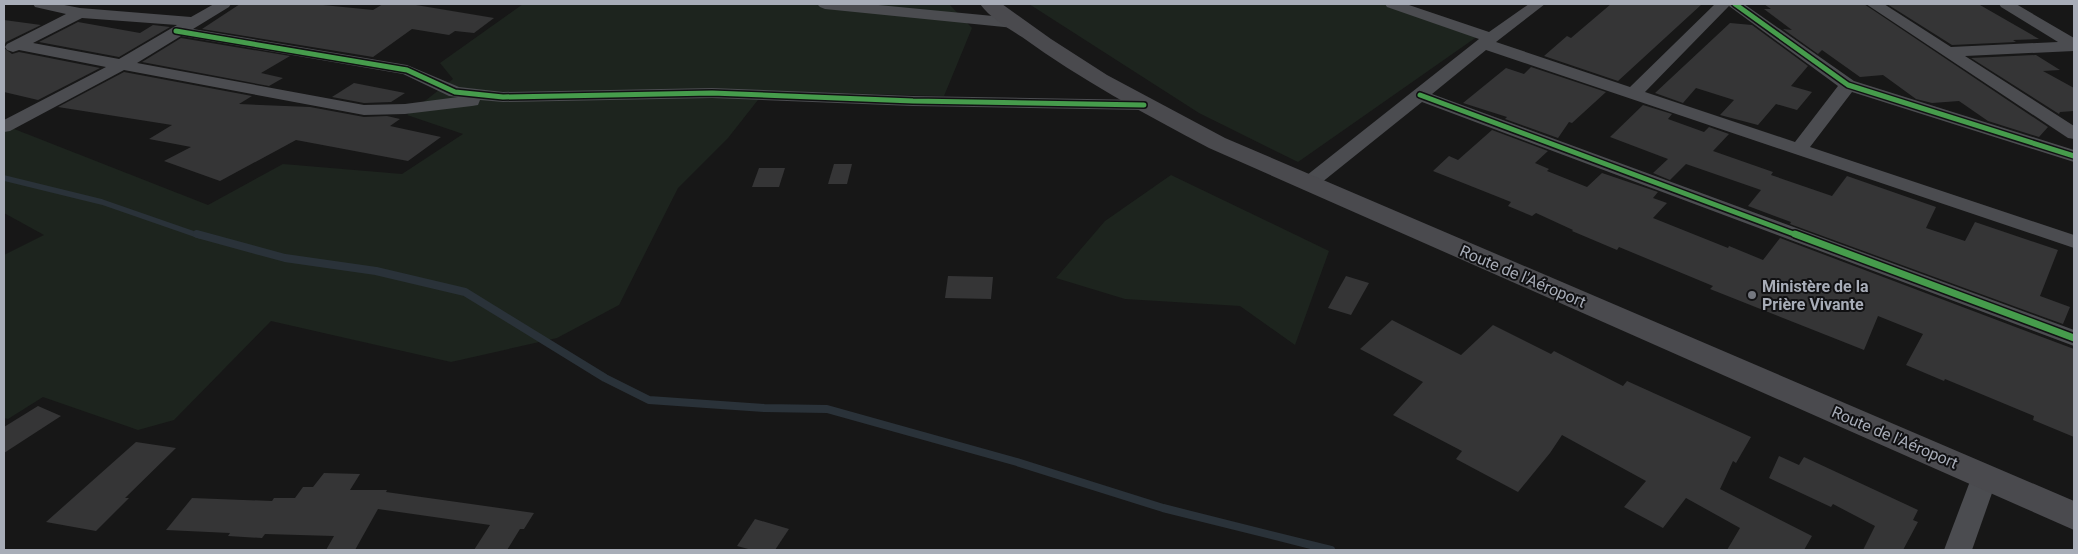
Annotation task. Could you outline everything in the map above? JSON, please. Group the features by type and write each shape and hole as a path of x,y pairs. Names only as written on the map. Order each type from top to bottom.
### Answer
{"main road":[{"name":"Route de l'Aéroport","path":"990,4 1014,23 1077,66 1144,105 1217,143 2074,516"}],"street":[{"path":"40,4 80,13 191,22"},
{"path":"4,127 123,64 224,4"},
{"path":"825,4 1014,23"},
{"path":"1392,4 1488,41 1634,93 2074,242"},
{"path":"1310,183 1488,41 1538,4"},
{"path":"1634,93 1723,4"},
{"path":"1735,4 1848,85 2074,156"},
{"path":"1874,4 2074,134"},
{"path":"2006,4 2074,45"},
{"path":"10,48 80,13"},
{"path":"176,31 407,70 455,92 494,97"},
{"path":"1950,52 2074,45"},
{"path":"10,48 123,64 364,110 405,109 494,97 712,93 913,102 1144,105"},
{"path":"1800,149 1848,85"},
{"path":"1420,95 2074,338"},
{"path":"1958,550 1985,476"}],"shaded area":[{"path":"523,4 949,4 972,28 944,96 765,91 728,138 678,188 619,305 557,338 451,362 271,321 174,420 138,430 43,397 8,419 4,418 4,255 44,235 4,213 4,125 208,205 283,164 402,174 463,134 407,115 453,79 440,63"},
{"path":"1029,4 1385,4 1478,36 1298,162 1199,113"},
{"path":"1171,175 1329,251 1295,345 1240,306 1125,299 1056,278 1105,221"}],"building":[{"path":"240,4 313,4 373,10 383,4 410,4 494,18 474,33 455,31 449,35 412,29 373,57 202,29"},
{"path":"1611,4 1702,4 1618,81 1544,56 1567,36 1571,38"},
{"path":"1764,4 1864,4 2048,127 2039,137 1988,121 1959,101 1932,103 1916,99 1883,75 1860,77 1822,50 1818,54 1783,29 1792,30 1764,9 1771,9"},
{"path":"1887,4 1980,5 2039,39 1952,45"},
{"path":"4,20 41,25 6,42 4,46"},
{"path":"78,22 140,33 153,25 170,27 119,57 39,42"},
{"path":"1730,23 1752,25 1808,66 1791,86 1812,92 1797,110 1776,104 1758,125 1720,115 1734,100 1696,88 1683,103 1655,93"},
{"path":"181,38 290,56 261,73 283,78 269,86 142,62"},
{"path":"4,48 12,54 19,52 100,68 38,100 4,92"},
{"path":"2036,55 2060,70 2043,71 2074,88 2074,111 2060,112 2059,114 1971,58"},
{"path":"1531,67 1606,92 1572,123 1569,122 1558,138 1505,119 1507,117 1463,103 1506,68 1524,74"},
{"path":"124,72 252,96 239,104 310,107 364,117 387,116 400,119 390,126 441,137 408,161 296,140 220,181 164,161 191,147 149,139 172,125 58,107"},
{"path":"354,83 405,93 391,102 364,103 332,97"},
{"path":"1643,105 1672,114 1668,119 1704,132 1709,127 1729,134 1713,151 1773,172 1771,175 1832,196 1847,176 1936,207 1926,228 1965,241 1975,222 2058,250 2040,296 2070,307 2063,324 1790,224 1791,222 1748,206 1761,190 1686,164 1670,180 1653,173 1668,159 1610,137"},
{"path":"1492,130 1548,151 1535,163 1549,169 1547,171 1587,187 1602,173 1658,192 1653,198 1667,203 1653,218 1728,248 1729,246 1763,260 1780,238 2074,349 2074,437 2033,420 2034,416 1906,365 1923,334 1878,316 1864,350 1710,289 1713,286 1619,247 1617,250 1536,213 1532,216 1508,206 1511,202 1433,171 1449,156 1458,160"},
{"path":"834,164 852,164 847,184 828,184"},
{"path":"759,168 785,168 779,187 752,187"},
{"path":"948,276 993,277 991,299 945,298"},
{"path":"1346,276 1369,283 1351,315 1328,308"},
{"path":"1392,320 1461,355 1493,325 1551,354 1554,351 1623,386 1627,381 1751,437 1736,463 1733,461 1720,489 1812,536 1804,550 1727,550 1740,528 1686,498 1663,528 1624,507 1646,481 1562,435 1518,492 1456,459 1462,451 1393,415 1423,382 1360,349"},
{"path":"38,406 61,416 4,453 4,427"},
{"path":"136,442 176,448 125,498 129,498 96,531 46,522"},
{"path":"1779,456 1799,465 1804,457 1918,510 1913,520 1918,522 1903,550 1863,550 1875,526 1833,504 1831,507 1769,478"},
{"path":"324,473 360,474 350,490 387,490 386,492 534,513 524,529 520,529 507,550 474,550 490,525 378,509 355,550 326,550 334,536 265,534 262,538 228,536 230,533 166,530 192,498 272,501 274,498 295,498 303,487 313,487"},
{"path":"755,519 789,529 775,550 752,550 737,546"}],"waterway":[{"path":"4,178 102,202 200,236"},
{"path":"197,234 285,258 376,271 465,292 605,378 649,400 764,408 827,409 1017,462 1163,508 1331,550"}],"cycle path":[{"path":"1735,4 1848,85 2074,156"},
{"path":"176,31 407,70 455,92 503,97 712,93 913,101 1144,105"},
{"path":"1420,95 2074,338"}],"place":[{"name":"Ministère de la Prière Vivante","path":"1752,295"}]}
